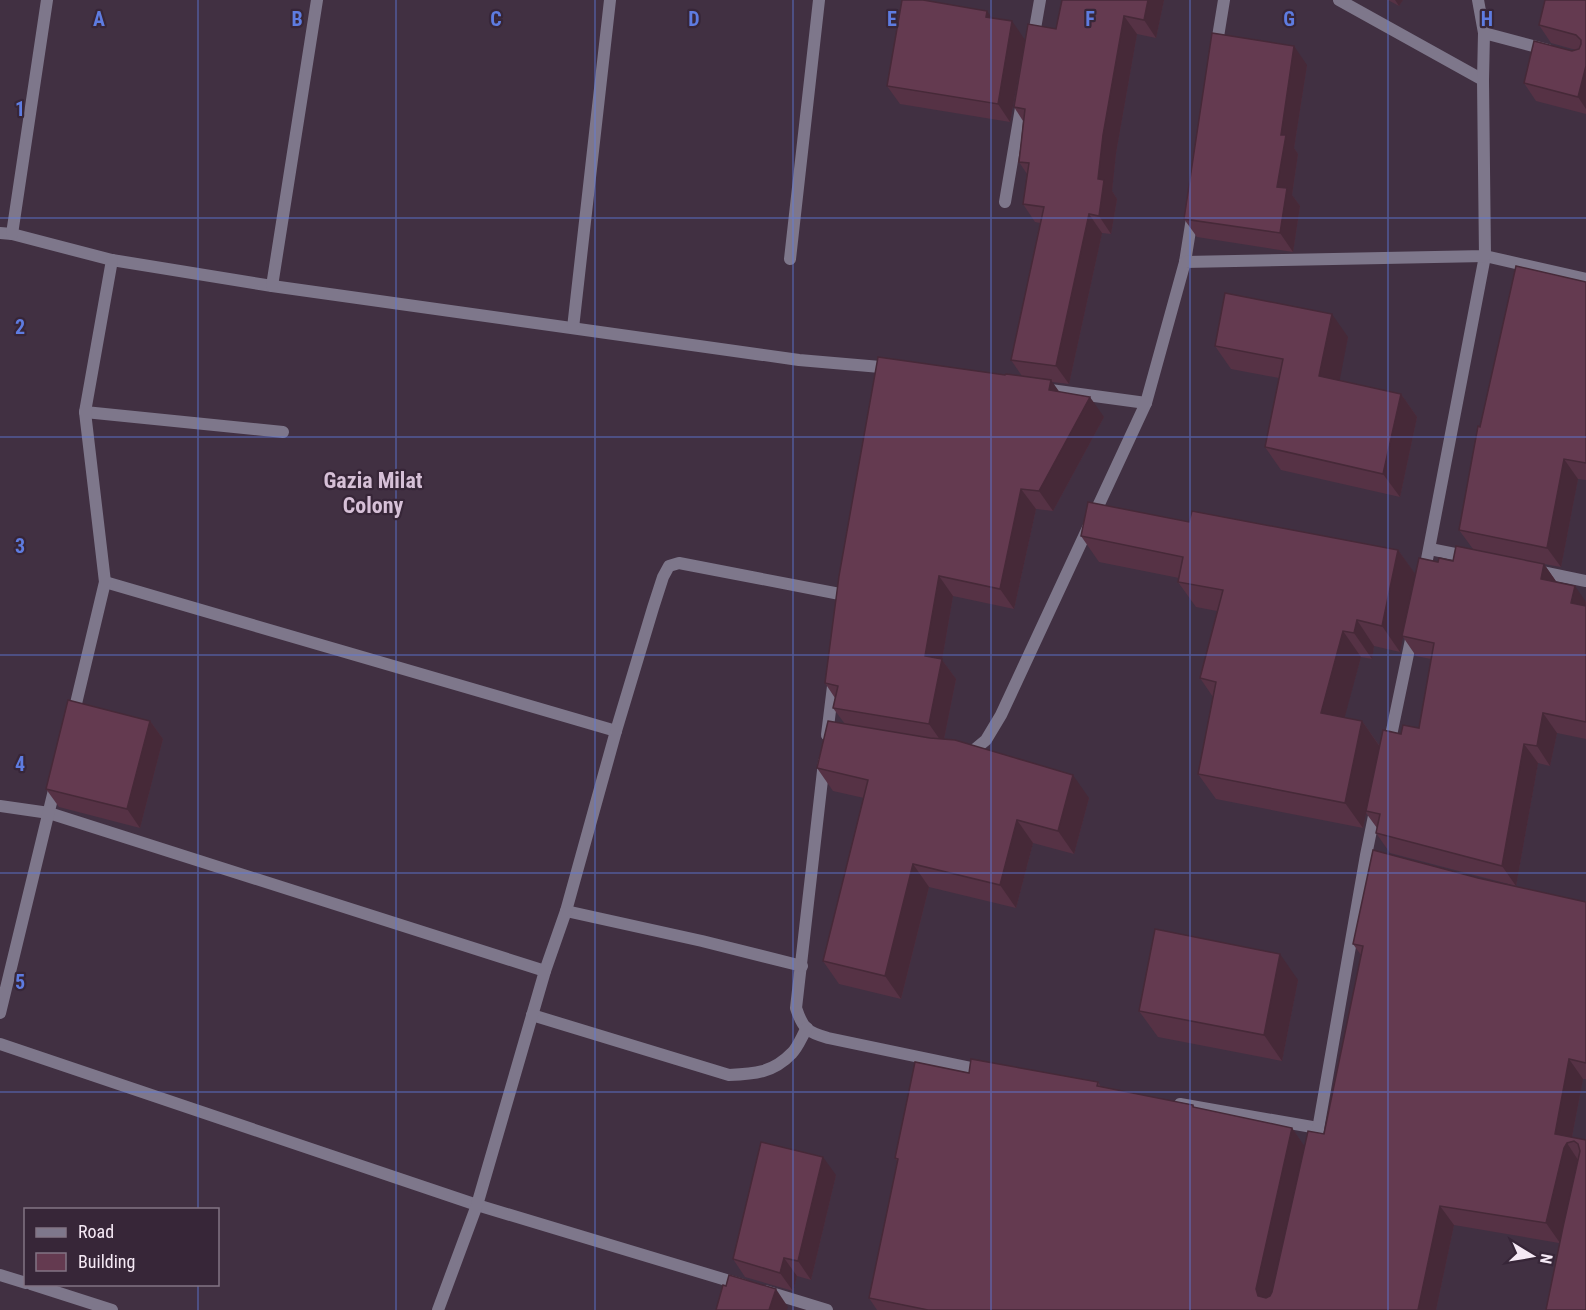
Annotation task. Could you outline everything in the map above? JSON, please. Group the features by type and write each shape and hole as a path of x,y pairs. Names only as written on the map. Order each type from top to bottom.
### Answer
{"street":[{"path":"47,0 6,234 112,260 272,286 884,373 908,371"},
{"path":"272,286 317,0"},
{"path":"573,328 610,0"},
{"path":"790,259 819,0"},
{"path":"1030,56 1040,0"},
{"path":"1215,57 1224,0"},
{"path":"1339,0 1483,80"},
{"path":"1423,583 1485,256 1484,33 1478,0"},
{"path":"1484,33 1558,53"},
{"path":"1005,202 1024,90"},
{"path":"957,754 968,755 986,740 1001,715 1146,403 1185,262 1194,205"},
{"path":"1185,262 1485,256 1586,279"},
{"path":"69,732 105,582 85,412 112,260"},
{"path":"1027,387 1146,403"},
{"path":"85,412 283,432"},
{"path":"1430,549 1486,560"},
{"path":"438,1310 477,1205 545,971 566,911 616,731 653,608 669,566 679,563 845,595"},
{"path":"1530,570 1586,581"},
{"path":"105,582 616,731"},
{"path":"1387,753 1416,617"},
{"path":"836,664 833,734 796,1008 801,1023 813,1034 828,1038 998,1073"},
{"path":"0,1013 60,767"},
{"path":"1313,1150 1371,856 1378,798"},
{"path":"0,806 49,813 545,971"},
{"path":"566,911 802,966"},
{"path":"532,1015 729,1075 757,1074 776,1067 793,1052 807,1028"},
{"path":"0,1044 477,1205 827,1310"},
{"path":"1169,1103 1318,1128"},
{"path":"0,1275 24,1282"},
{"path":"37,1286 112,1310"}],"building":[{"path":"902,0 923,0 987,11 986,17 1012,21 998,104 887,86"},
{"path":"1062,0 1148,0 1144,20 1124,16 1103,135 1098,179 1104,180 1099,216 1089,214 1056,366 1011,360 1044,207 1023,204 1029,163 1019,162 1025,109 1014,107 1028,24 1056,29"},
{"path":"1545,0 1586,0 1586,66 1578,97 1524,83 1534,41 1572,51 1579,49 1581,44 1581,40 1576,35 1539,25"},
{"path":"1212,33 1294,46 1281,135 1286,135 1277,187 1287,188 1280,233 1184,219"},
{"path":"1516,266 1586,282 1586,463 1564,459 1547,548 1459,530 1478,426 1480,427"},
{"path":"1225,293 1332,314 1319,376 1401,394 1383,474 1265,447 1283,359 1215,346"},
{"path":"878,357 1051,380 1049,390 1090,397 1039,491 1021,489 1000,589 939,576 925,656 942,659 929,724 833,708 838,686 825,683 839,576"},
{"path":"1088,502 1189,522 1192,511 1398,550 1382,626 1357,620 1354,633 1343,631 1321,713 1362,721 1345,803 1198,774 1216,682 1200,678 1223,590 1178,582 1183,557 1081,536"},
{"path":"1456,546 1544,564 1541,579 1575,586 1571,603 1586,606 1586,722 1543,713 1537,746 1524,744 1502,866 1376,833 1380,814 1366,811 1383,730 1401,734 1403,725 1419,728 1434,643 1402,636 1419,558 1438,562 1439,558 1453,561"},
{"path":"68,700 150,721 127,809 46,789"},
{"path":"828,721 955,740 1073,775 1058,831 1017,820 1000,885 913,864 885,976 823,961 868,780 817,768"},
{"path":"1373,850 1478,878 1586,902 1586,1063 1569,1059 1555,1134 1586,1140 1586,1310 1546,1310 1580,1151 1578,1144 1574,1141 1567,1143 1564,1148 1546,1223 1440,1206 1418,1310 928,1310 869,1298 898,1159 895,1158 915,1062 969,1073 971,1059 1098,1082 1097,1086 1292,1128 1256,1289 1258,1296 1266,1298 1270,1296 1308,1131 1324,1134 1363,946 1353,944"},
{"path":"1155,929 1280,954 1264,1035 1139,1011"},
{"path":"761,1142 823,1157 798,1261 784,1258 780,1273 733,1259"},
{"path":"729,1275 776,1289 769,1310 716,1310 723,1285 726,1286"}],"district":[{"name":"Gazia Milat Colony","path":"373,492"}]}
